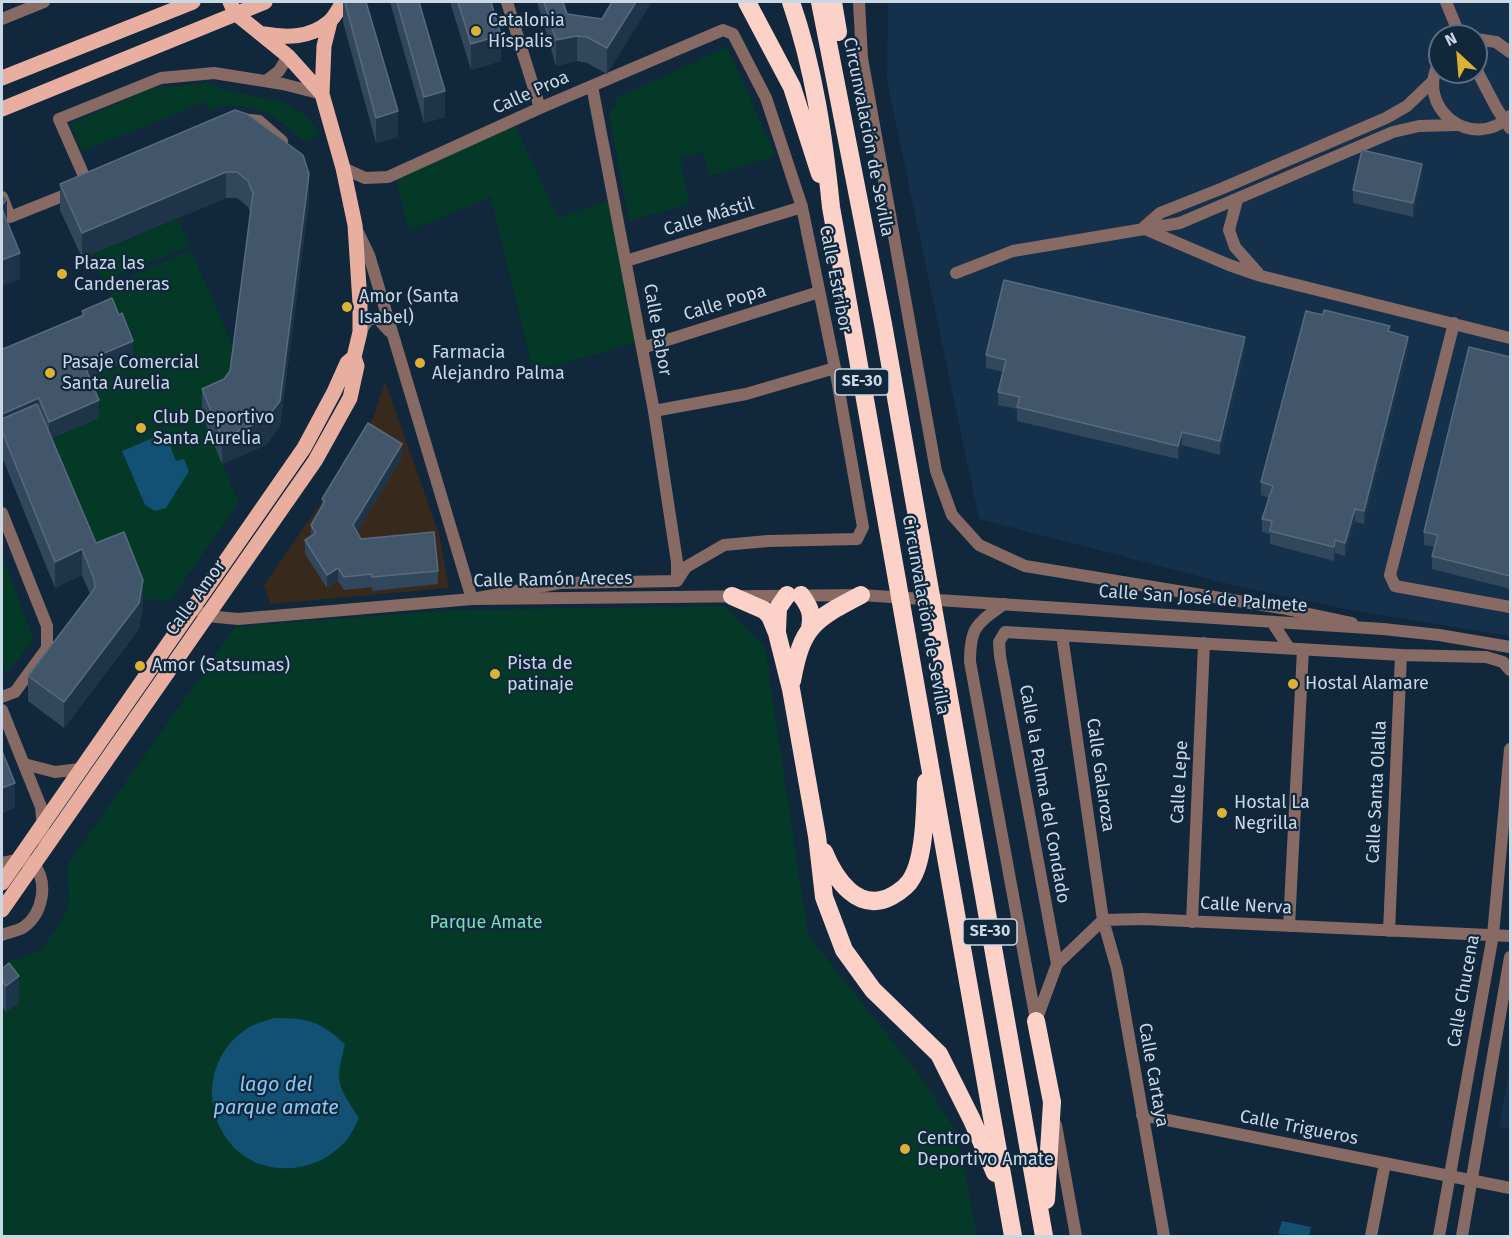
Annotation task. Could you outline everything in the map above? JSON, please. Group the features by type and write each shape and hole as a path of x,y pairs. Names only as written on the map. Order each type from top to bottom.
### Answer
{"highway":[{"path":"747,2 792,87 831,207"},
{"name":"Circunvalación de Sevilla","path":"791,2 802,33 824,135 831,207 1014,1236"},
{"name":"Circunvalación de Sevilla","path":"820,2 883,324 1044,1236"},
{"path":"833,2 883,324"},
{"path":"777,633 778,608 794,595 809,606 812,616 810,628 797,653 791,689"},
{"path":"810,628 828,612 861,595"},
{"path":"732,596 764,610 770,616 777,633 791,689 817,836 824,897 844,950 873,990 939,1054 972,1120 1007,1199"},
{"path":"817,836 830,867 843,887 870,901 885,900 900,892 912,878 923,837 928,750"},
{"path":"1036,1021 1052,1102 1044,1236"}],"main road":[{"path":"2,78 193,2"},
{"path":"2,109 232,7 265,2"},
{"path":"261,33 285,38 306,35 330,22 343,2"},
{"name":"Calle Amor","path":"232,7 288,56 322,94"},
{"name":"Calle Amor","path":"2,910 45,849 304,448 347,363 354,357 360,332 360,303 354,225 343,168 322,94 324,46 330,22"},
{"name":"Calle Amor","path":"2,883 80,769 200,611"}],"street":[{"path":"2,19 44,2"},
{"path":"507,2 540,108"},
{"path":"859,2 862,58 936,471 952,514 979,544 1025,566 1281,608 1383,629"},
{"path":"1446,2 1455,24"},
{"name":"Calle Proa","path":"343,168 365,178 388,177 540,108 723,30 733,34"},
{"name":"Calle Estribor","path":"677,581 686,567 724,545 768,541 857,539 863,527 835,368 802,207 766,98 733,34"},
{"path":"1488,41 1496,42 1510,52"},
{"path":"266,81 279,71 288,56"},
{"path":"2,197 10,217 70,193 89,174 59,119 161,78 214,73 283,84 322,94"},
{"path":"1143,228 1160,213 1386,118 1407,106 1430,84"},
{"path":"1433,84 1439,107 1458,125"},
{"path":"956,273 1013,251 1179,223 1238,200 1393,132 1419,126 1458,125 1484,129 1509,122 1485,84"},
{"name":"Calle Babor","path":"592,86 654,411 677,562 677,581"},
{"path":"227,118 260,121 294,152"},
{"path":"1238,200 1229,230 1235,247 1245,261 1261,276"},
{"name":"Calle Mástil","path":"626,261 802,207"},
{"name":"Calle Amor","path":"354,225 369,255 472,599"},
{"path":"1143,228 1229,265 1261,276 1510,338"},
{"name":"Calle Popa","path":"642,348 819,292"},
{"path":"360,332 368,320 376,318 393,337"},
{"path":"1454,323 1390,575 1395,586 1510,607"},
{"path":"654,411 746,394 835,368"},
{"path":"2,513 47,626 47,648 15,692 2,698"},
{"path":"472,599 560,583 677,581"},
{"name":"Calle Ramón Areces","path":"200,611 237,619 472,599 794,595 916,598"},
{"name":"Calle San José de Palmete","path":"916,598 1383,629 1439,634 1510,648"},
{"path":"1004,604 977,624 970,641 970,662 1036,1021"},
{"path":"1272,622 1289,648"},
{"name":"Calle la Palma del Condado","path":"1057,964 999,642 1005,632 1062,635"},
{"path":"1062,635 1401,655 1486,657 1503,662 1510,670"},
{"name":"Calle Galaroza","path":"1062,635 1103,920"},
{"name":"Calle Lepe","path":"1192,922 1204,643"},
{"path":"1290,926 1303,649"},
{"name":"Calle Santa Olalla","path":"1389,931 1401,655"},
{"path":"2,710 41,807 45,849"},
{"name":"Calle Chucena","path":"1439,1236 1493,935 1510,749"},
{"path":"24,764 55,772 80,769"},
{"path":"2,863 17,860 34,864 41,873 42,882 41,901 35,917 22,928 2,935"},
{"name":"Calle Nerva","path":"1103,920 1143,919 1510,936"},
{"path":"1036,1021 1057,964 1103,920"},
{"name":"Calle Cartaya","path":"1103,920 1117,969 1164,1236"},
{"path":"1462,1236 1510,957"},
{"path":"1052,1102 1076,1236"},
{"name":"Calle Trigueros","path":"1142,1115 1510,1188"},
{"path":"1371,1236 1385,1163"}],"shaded area":[{"path":"888,2 1510,2 1510,636 1350,610 1233,585 979,519 887,81"},
{"path":"385,381 439,534 449,588 270,604 264,585 334,484 373,418"},
{"path":"1510,1065 1510,1129 1499,1127"}],"green space":[{"path":"727,47 776,156 710,176 703,152 680,159 690,204 629,221 609,113 616,105 616,98"},
{"path":"207,83 231,92 281,101 304,114 320,133 307,142 281,122 255,109 226,106 209,111 206,102 82,151 70,124 153,88"},
{"path":"513,120 558,218 611,199 638,342 533,372 491,197 409,231 395,174"},
{"path":"178,219 190,246 104,282 90,255"},
{"name":"Club Deportivo Santa Aurelia","path":"191,250 235,351 222,464 239,502 170,601 146,600 126,553 99,564 46,440 99,418 83,379 135,357 106,287"},
{"path":"2,556 34,639 7,673 2,662"},
{"name":"Parque Amate","path":"725,606 765,648 808,935 924,1081 953,1127 965,1171 977,1236 2,1236 2,964 40,951 59,925 69,906 68,864 235,627 452,610"}],"water":[{"path":"165,433 176,461 184,459 189,471 166,508 155,511 145,505 122,451"},
{"name":"lago del parque amate","path":"274,1018 313,1022 328,1030 345,1044 340,1068 340,1083 346,1098 359,1118 345,1142 334,1152 321,1160 300,1167 265,1166 243,1155 226,1138 216,1116 212,1093 216,1069 228,1046 248,1028"},
{"path":"1282,1221 1311,1227 1309,1236 1278,1234"}],"building":[{"path":"345,2 366,2 398,111 376,118"},
{"path":"397,2 419,2 445,91 424,97"},
{"path":"458,2 491,2 501,35 471,44"},
{"path":"544,2 563,2 567,14 602,19 612,2 636,2 607,48 587,37 577,36 556,40"},
{"path":"235,110 247,114 303,155 309,174 280,401 266,419 222,438 202,389 224,379 230,371 253,193 248,181 237,172 226,172 82,233 60,184"},
{"path":"1362,150 1422,164 1413,203 1353,190"},
{"path":"2,195 7,199 2,205"},
{"path":"2,209 20,253 2,260"},
{"path":"1004,280 1245,337 1220,441 1182,432 1178,446 1017,407 1020,397 998,392 1006,360 986,355"},
{"name":"Pasaje Comercial Santa Aurelia","path":"112,298 119,315 122,313 133,341 83,362 99,400 49,422 39,398 2,414 2,346 3,349 84,315 82,311"},
{"path":"1324,310 1390,326 1388,331 1408,337 1364,511 1355,509 1345,543 1335,540 1334,547 1270,531 1272,521 1262,519 1273,486 1261,482 1306,311 1323,315"},
{"path":"1469,347 1510,357 1510,576 1432,556 1438,535 1424,532"},
{"path":"37,404 96,543 124,532 143,580 139,603 64,702 28,676 95,588 94,579 82,549 55,562 2,431 2,419"},
{"path":"368,423 402,444 353,525 361,539 434,532 438,571 344,577 338,568 327,575 305,540 316,533 311,525 325,501 322,499"},
{"path":"2,751 15,783 2,788"},
{"path":"9,963 19,976 6,986 2,980 2,969"}],"place":[{"name":"Catalonia Híspalis","path":"476,31"},
{"name":"Plaza las Candeneras","path":"62,274"},
{"name":"Amor (Santa Isabel)","path":"347,307"},
{"name":"Farmacia Alejandro Palma","path":"420,363"},
{"name":"Pasaje Comercial Santa Aurelia","path":"50,373"},
{"name":"Club Deportivo Santa Aurelia","path":"141,428"},
{"name":"Amor (Satsumas)","path":"140,666"},
{"name":"Pista de patinaje","path":"495,674"},
{"name":"Hostal Alamare","path":"1293,684"},
{"name":"Hostal La Negrilla","path":"1222,813"},
{"name":"Centro Deportivo Amate","path":"905,1149"}]}
